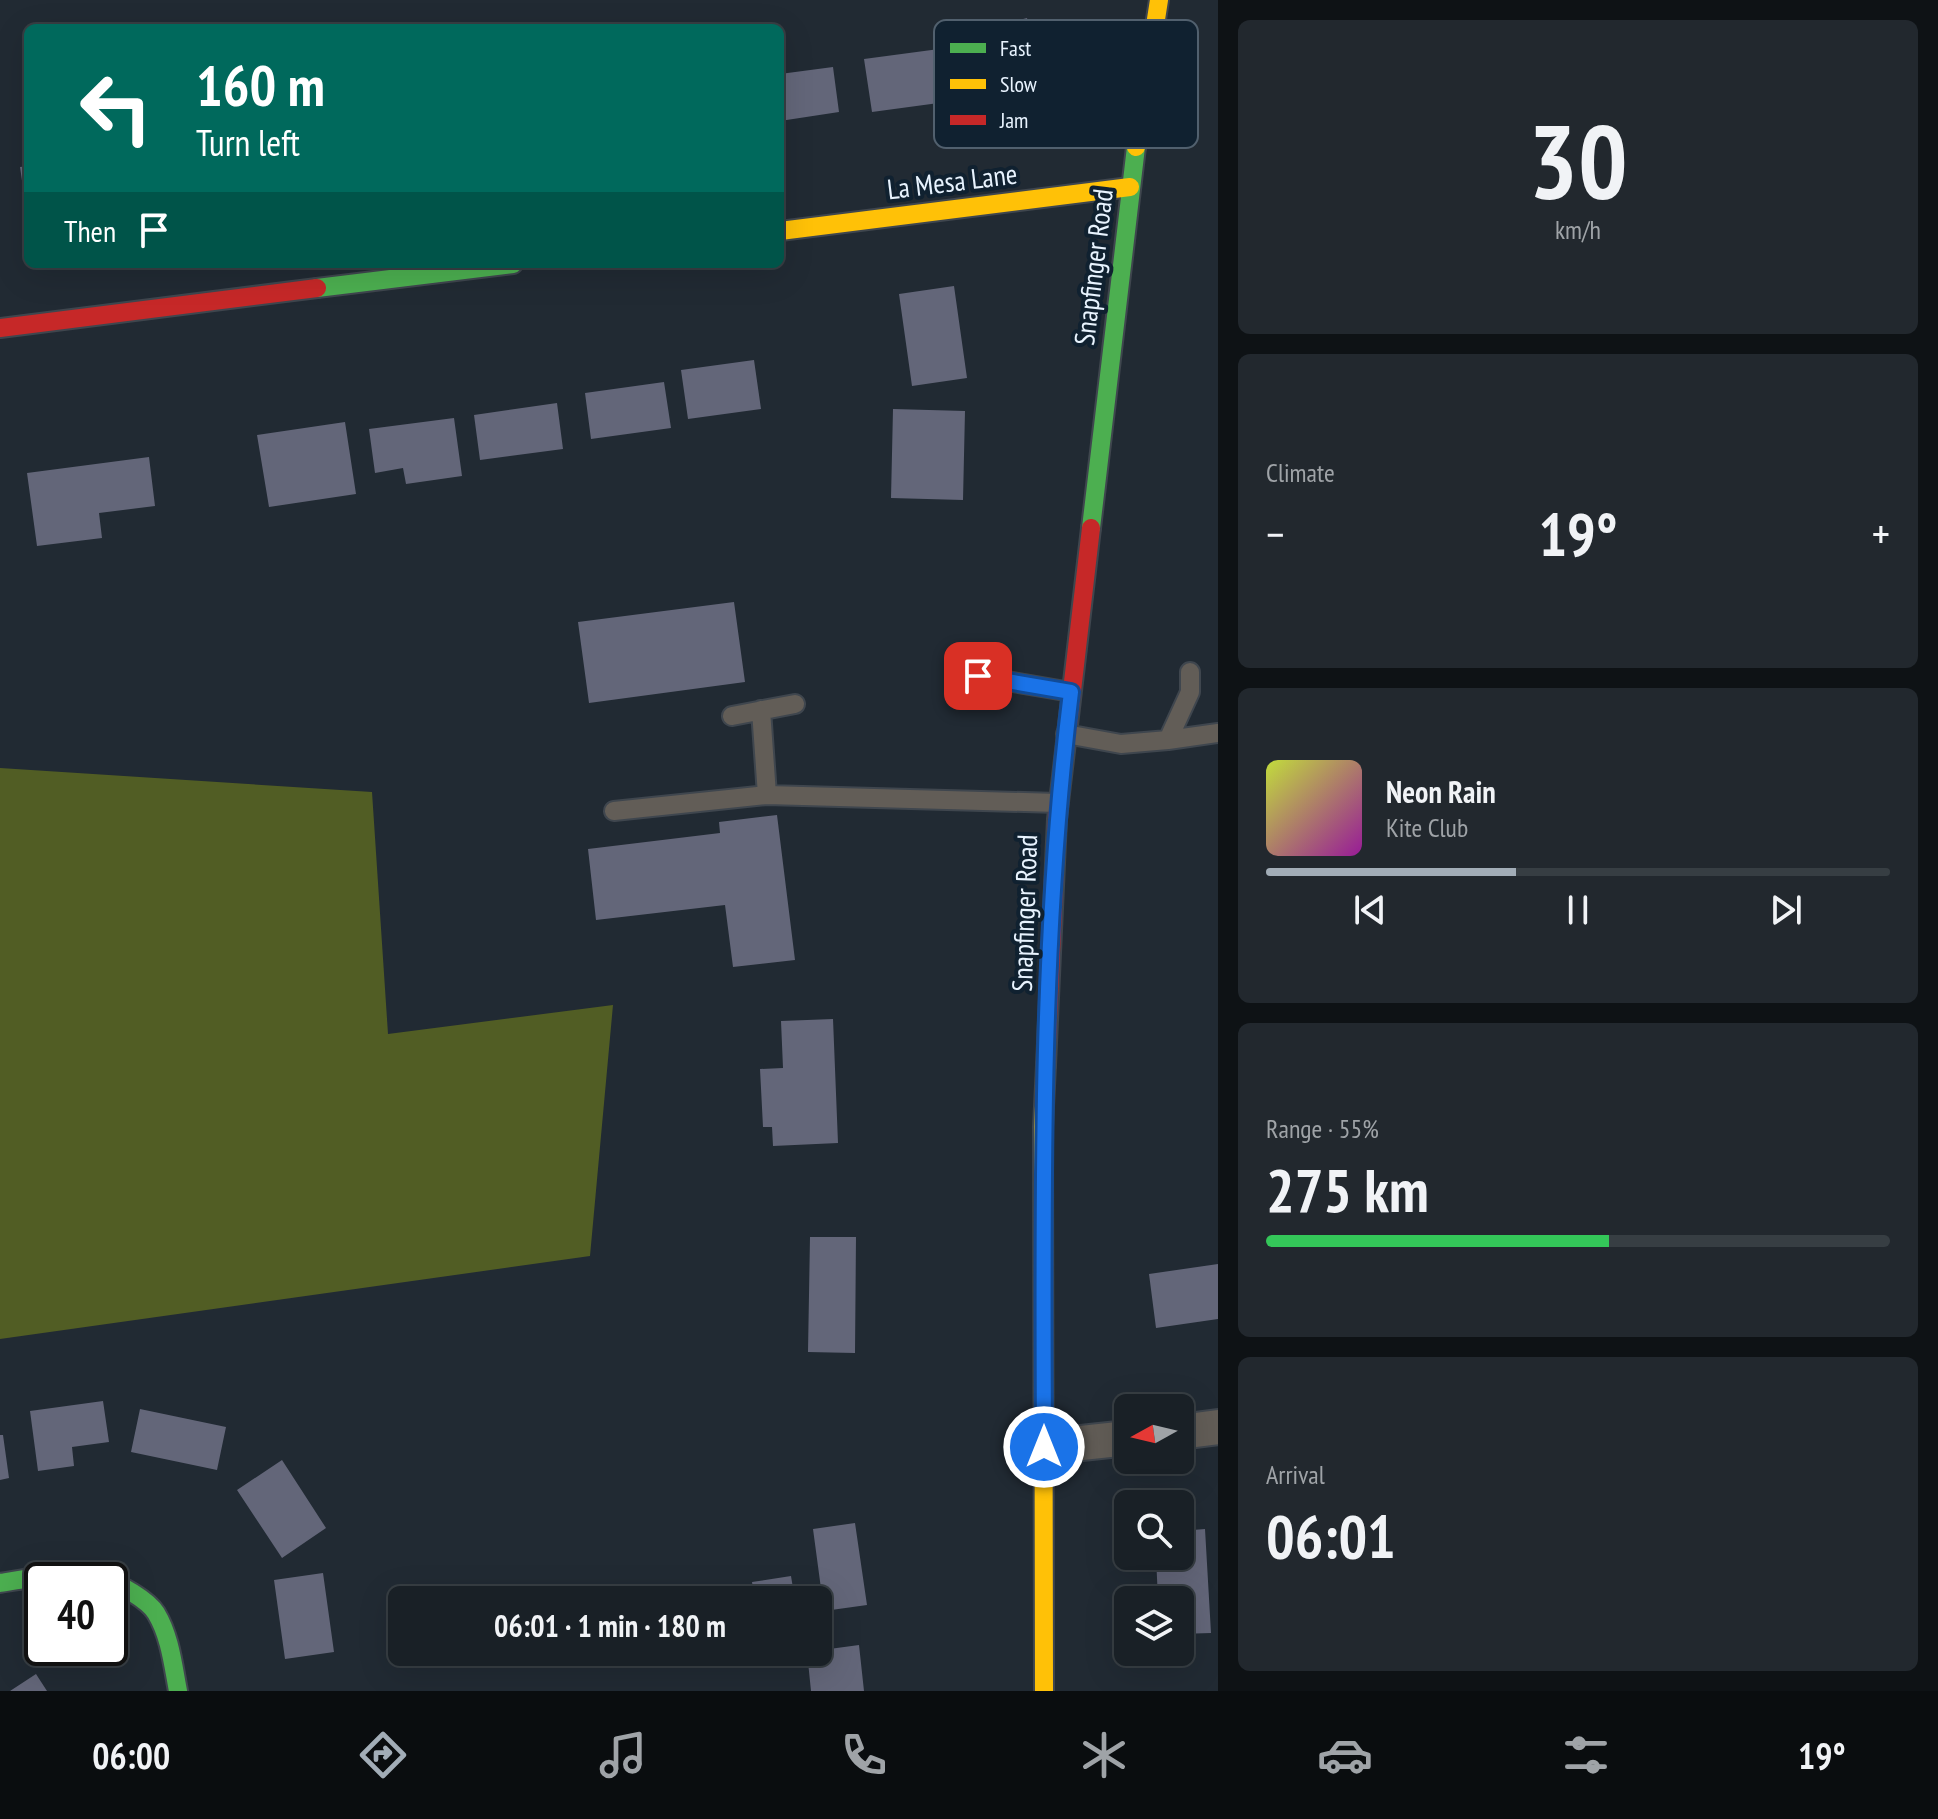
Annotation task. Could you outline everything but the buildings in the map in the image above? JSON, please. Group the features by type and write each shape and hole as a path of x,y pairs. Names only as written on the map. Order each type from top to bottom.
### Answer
{"street":[{"name":"Snapfinger Road","path":"1156,20 1159,0"},
{"name":"Snapfinger Road","path":"1044,1691 1043,1127 1058,803 1136,148"},
{"name":"La Mesa Lane","path":"784,230 1130,187"},
{"path":"0,328 481,268"},
{"path":"1194,1430 1218,1427"},
{"path":"1044,1447 1114,1440"},
{"path":"0,1583 52,1575 93,1574 120,1583 155,1610 169,1642 178,1691"}],"lane":[{"path":"1168,740 1190,692 1190,672"},
{"path":"978,676 1071,692"},
{"path":"732,716 795,704"},
{"path":"761,710 767,795"},
{"path":"1066,734 1121,744 1218,733"},
{"path":"614,811 767,795 1058,803"}],"green space":[{"path":"0,768 372,792 388,1034 613,1005 590,1256 0,1339"}],"traffic: fast":[{"path":"1091,528 1136,148"},
{"path":"317,288 480,268"},
{"path":"0,1583 52,1576 85,1576 117,1584 133,1593 151,1607 161,1622 178,1691"}],"traffic: slow":[{"path":"1156,20 1159,0"},
{"path":"784,230 1130,187"},
{"path":"1044,1691 1043,1127 1046,1065"}],"traffic: jam":[{"path":"0,328 317,288"},
{"path":"1046,1065 1057,819 1091,528"}],"route":[{"path":"978,676 1071,692 1057,819 1043,1127 1044,1447"}]}
